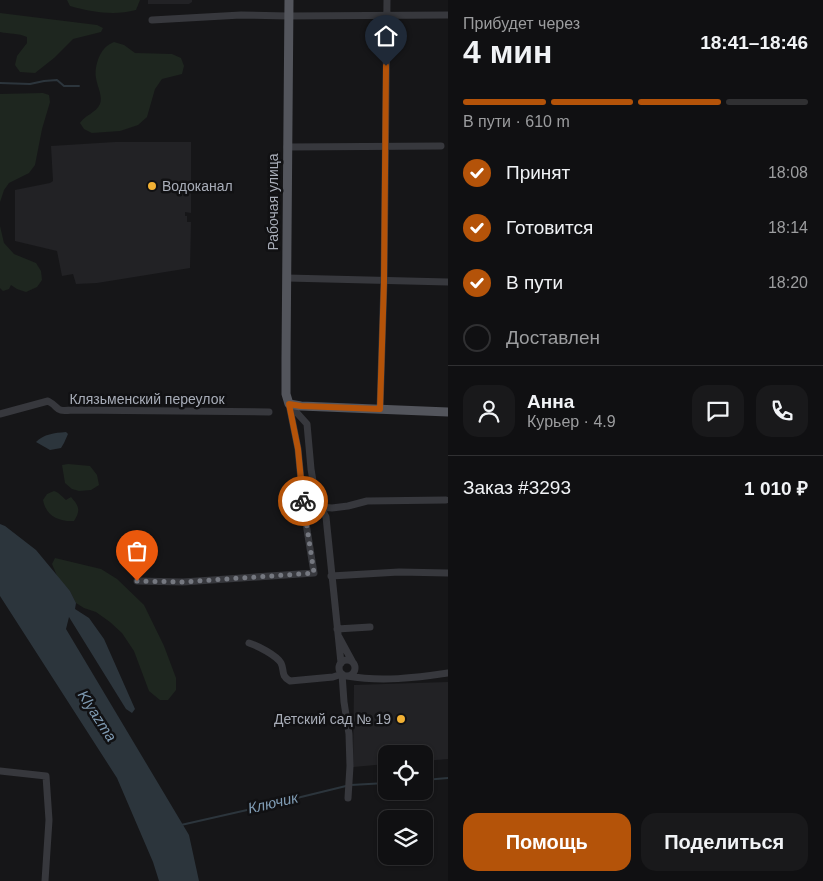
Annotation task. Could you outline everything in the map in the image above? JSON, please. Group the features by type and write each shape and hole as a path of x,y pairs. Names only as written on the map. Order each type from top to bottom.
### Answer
{"main road":[{"name":"Рабочая улица","path":"289,0 286,278 286,394 289,404"},
{"path":"289,404 448,412"}],"street":[{"path":"380,409 384,281 387,0"},
{"path":"152,20 241,15 448,15"},
{"path":"287,146 442,146"},
{"path":"286,278 448,282"},
{"name":"Клязьменский переулок","path":"0,414 48,401 62,411 269,412"},
{"path":"289,404 307,424 316,499 326,517 340,669 345,675 369,679 405,678 448,673"},
{"path":"137,581 183,582 314,573 304,511 298,449 289,404"},
{"path":"320,507 348,506 367,501 446,500"},
{"path":"332,576 398,572 448,573"},
{"path":"337,632 370,628"},
{"path":"337,632 355,669 363,678"},
{"path":"249,643 276,658 281,663 286,678 290,681 352,674 355,669"},
{"path":"341,664 345,660 352,661"},
{"path":"345,675 344,702 349,734 350,766 348,798"},
{"path":"0,772 46,776 49,820 45,881"}],"shaded area":[{"path":"67,0 140,0 136,10 111,13 70,6"},
{"path":"148,0 192,0 192,2 189,4 148,4"},
{"path":"0,13 97,25 103,28 101,32 73,39 35,73 20,72 15,65 17,56 27,43 27,37 0,32"},
{"path":"114,42 124,45 135,53 172,54 181,58 184,66 182,74 162,79 155,89 147,117 138,125 120,131 92,133 84,129 80,123 96,110 100,104 96,65 104,49"},
{"path":"43,93 49,95 50,102 42,129 35,165 29,173 9,183 4,190 0,202 0,94"},
{"path":"115,142 191,142 191,213 185,212 187,222 191,222 190,268 97,283 76,284 73,274 62,276 57,251 15,241 15,190 53,181 51,146"},
{"path":"0,226 4,243 14,254 36,263 41,271 42,280 37,287 26,292 11,285 9,289 3,291 0,288"},
{"path":"62,465 90,466 97,475 99,485 91,490 79,491 72,489 65,483"},
{"path":"54,491 66,500 71,497 76,503 78,514 74,521 58,519 47,510 43,500 47,494"},
{"path":"55,558 101,569 117,579 144,605 164,646 176,678 176,690 168,700 160,700 149,691 134,651 122,633 96,612 76,603 70,591 58,578 52,564"},
{"name":"Детский сад № 19","path":"448,682 448,759 433,760 433,745 378,745 378,765 353,767 354,685"}],"water":[{"path":"66,432 68,434 61,448 50,450 36,442 53,433"},
{"name":"Klyazma","path":"0,524 36,550 70,591 76,603 75,609 89,618 104,639 135,709 132,713 126,709 69,617 66,629 189,835 199,881 159,881 153,862 117,778 0,596"}],"waterway":[{"path":"0,83 30,84 57,80 64,86 79,86"},
{"name":"Ключик","path":"433,779 448,778"},
{"name":"Ключик","path":"351,785 378,783"},
{"name":"Ключик","path":"181,825 346,786"}],"way so far":[{"path":"137,581 183,582 314,573 303,501"}],"place":[{"name":"Водоканал","path":"152,186"},
{"name":"Детский сад № 19","path":"401,719"}],"route":[{"path":"303,501 298,449 289,404 380,409 384,281 386,66"}]}
